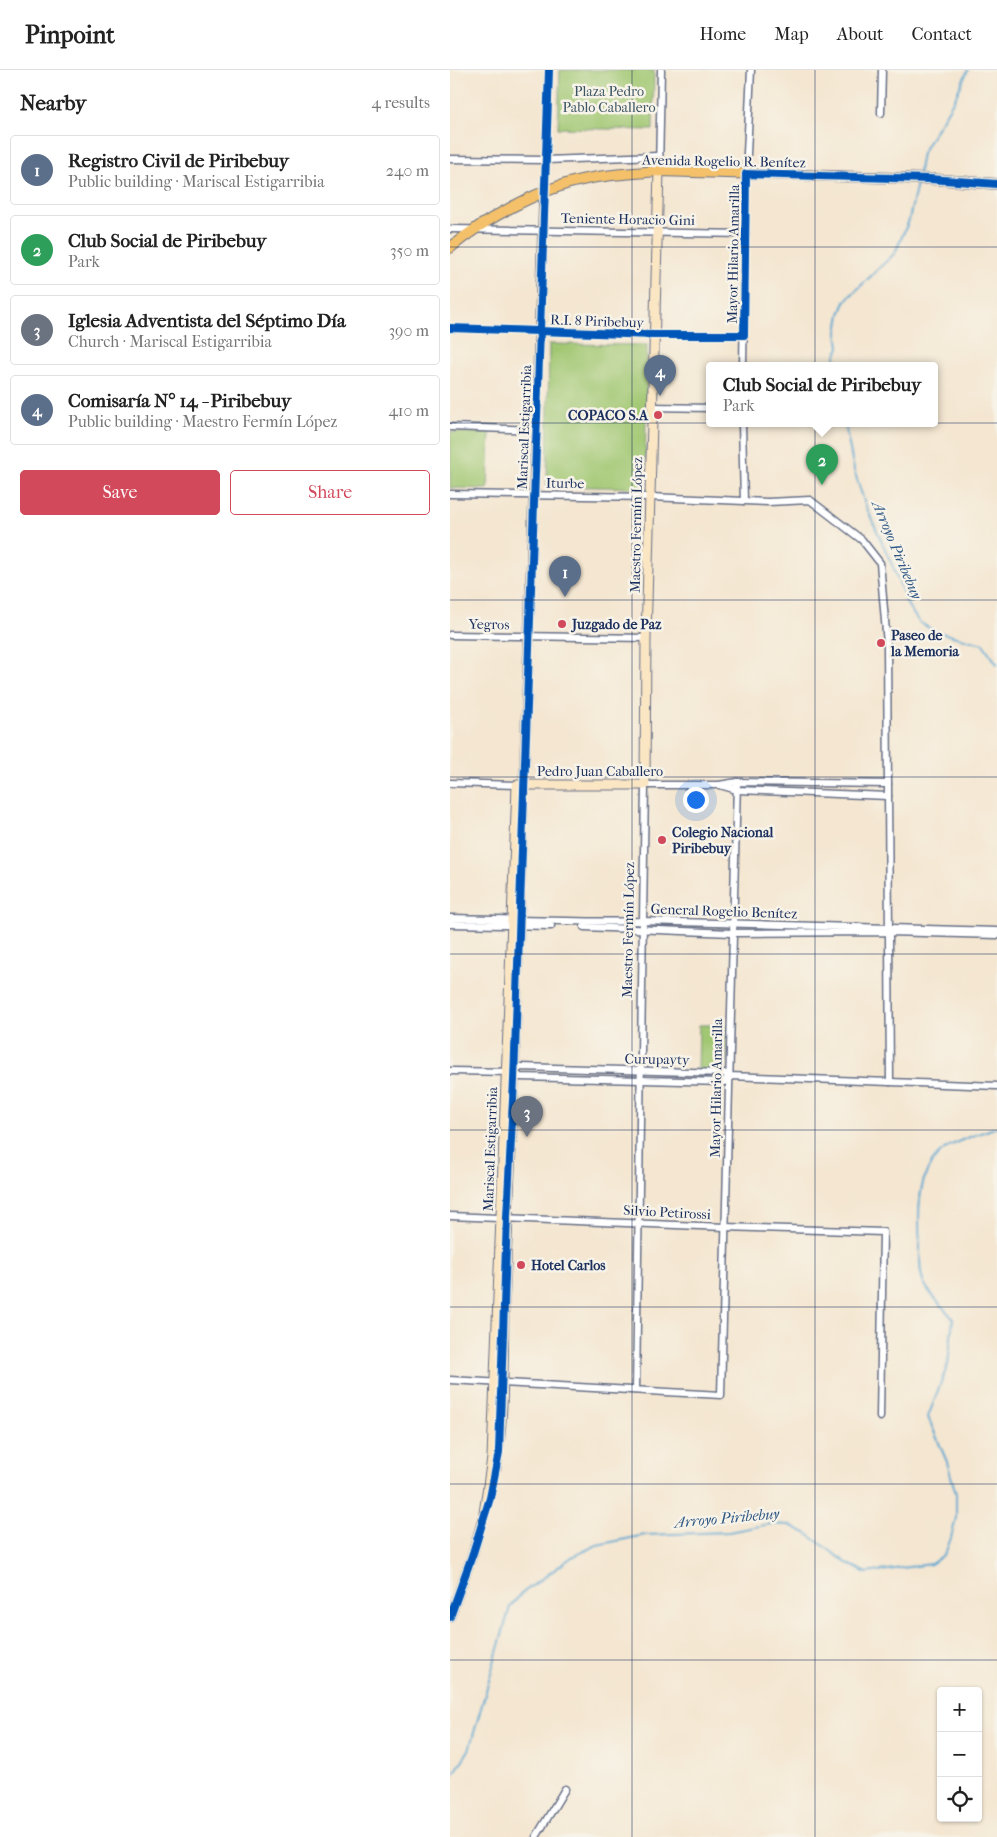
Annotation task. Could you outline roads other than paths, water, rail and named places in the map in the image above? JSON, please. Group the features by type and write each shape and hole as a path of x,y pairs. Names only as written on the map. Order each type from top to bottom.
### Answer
{"main road":[{"name":"Avenida Rogelio R. Benítez","path":"450,248 474,229 544,191 585,179 659,171 930,179 997,184"}],"street":[{"name":"Mariscal Estigarribia","path":"450,1617 473,1553 494,1480 499,1452 498,1383 504,1217 521,785 530,637 549,70"},
{"name":"Maestro Fermín López","path":"636,1390 646,638 661,70"},
{"name":"Mayor Hilario Amarilla","path":"743,362 746,174 750,70"},
{"path":"881,113 882,70"},
{"path":"450,158 545,160 658,156"},
{"name":"Teniente Horacio Gini","path":"450,229 658,231 746,234"},
{"name":"R.I. 8 Piribebuy","path":"450,328 654,335 744,335"},
{"path":"652,407 706,408"},
{"path":"450,427 537,430"},
{"path":"742,427 744,501"},
{"name":"Iturbe","path":"450,494 650,497 744,501 810,500 862,540 880,563 887,644 890,1082"},
{"name":"Yegros","path":"450,635 646,638"},
{"path":"719,785 737,782 888,784"},
{"name":"Mayor Hilario Amarilla","path":"636,1390 721,1395 737,782"},
{"name":"Pedro Juan Caballero","path":"450,784 719,785"},
{"path":"719,785 737,790 888,796"},
{"name":"General Rogelio Benítez","path":"450,918 732,933 889,930 997,931"},
{"name":"General Rogelio Benítez","path":"450,924 642,921 997,936"},
{"name":"Curupayty","path":"450,1070 511,1072 520,1067 724,1073 729,1076 724,1082 520,1078 511,1072"},
{"path":"729,1076 997,1086"},
{"name":"Silvio Petirossi","path":"450,1216 883,1232 880,1417"},
{"path":"450,1380 636,1390"},
{"path":"536,1837 565,1789"}],"waterway":[{"name":"Arroyo Piribebuy","path":"918,176 922,153 954,100 968,70"},
{"name":"Arroyo Piribebuy","path":"833,362 839,347 837,332 840,314 846,300 895,253 909,220 917,183"},
{"name":"Arroyo Piribebuy","path":"846,427 854,470 865,504 908,606 919,622 934,631 983,644 997,664"},
{"name":"Arroyo Piribebuy","path":"450,1780 469,1750 510,1607 521,1594 572,1557 597,1545 645,1535 729,1532 770,1524 789,1525 806,1533 847,1563 866,1573 931,1564 945,1554 956,1518 956,1494 947,1462 928,1417 948,1364 953,1319 930,1293 922,1279 920,1265 920,1196 927,1172 941,1152 961,1141 997,1127"}],"place":[{"name":"Comisaría N° 14 - Piribebuy","path":"660,396"},
{"name":"COPACO S.A","path":"658,415"},
{"name":"Club Social de Piribebuy","path":"822,485"},
{"name":"Registro Civil de Piribebuy","path":"565,597"},
{"name":"Juzgado de Paz","path":"562,624"},
{"name":"Paseo de la Memoria","path":"881,643"},
{"name":"Colegio Nacional Piribebuy","path":"662,840"},
{"name":"Iglesia Adventista del Séptimo Día","path":"527,1137"},
{"name":"Hotel Carlos","path":"521,1265"}],"park label":[{"name":"Plaza Pedro Pablo Caballero","path":"609,100"}]}
